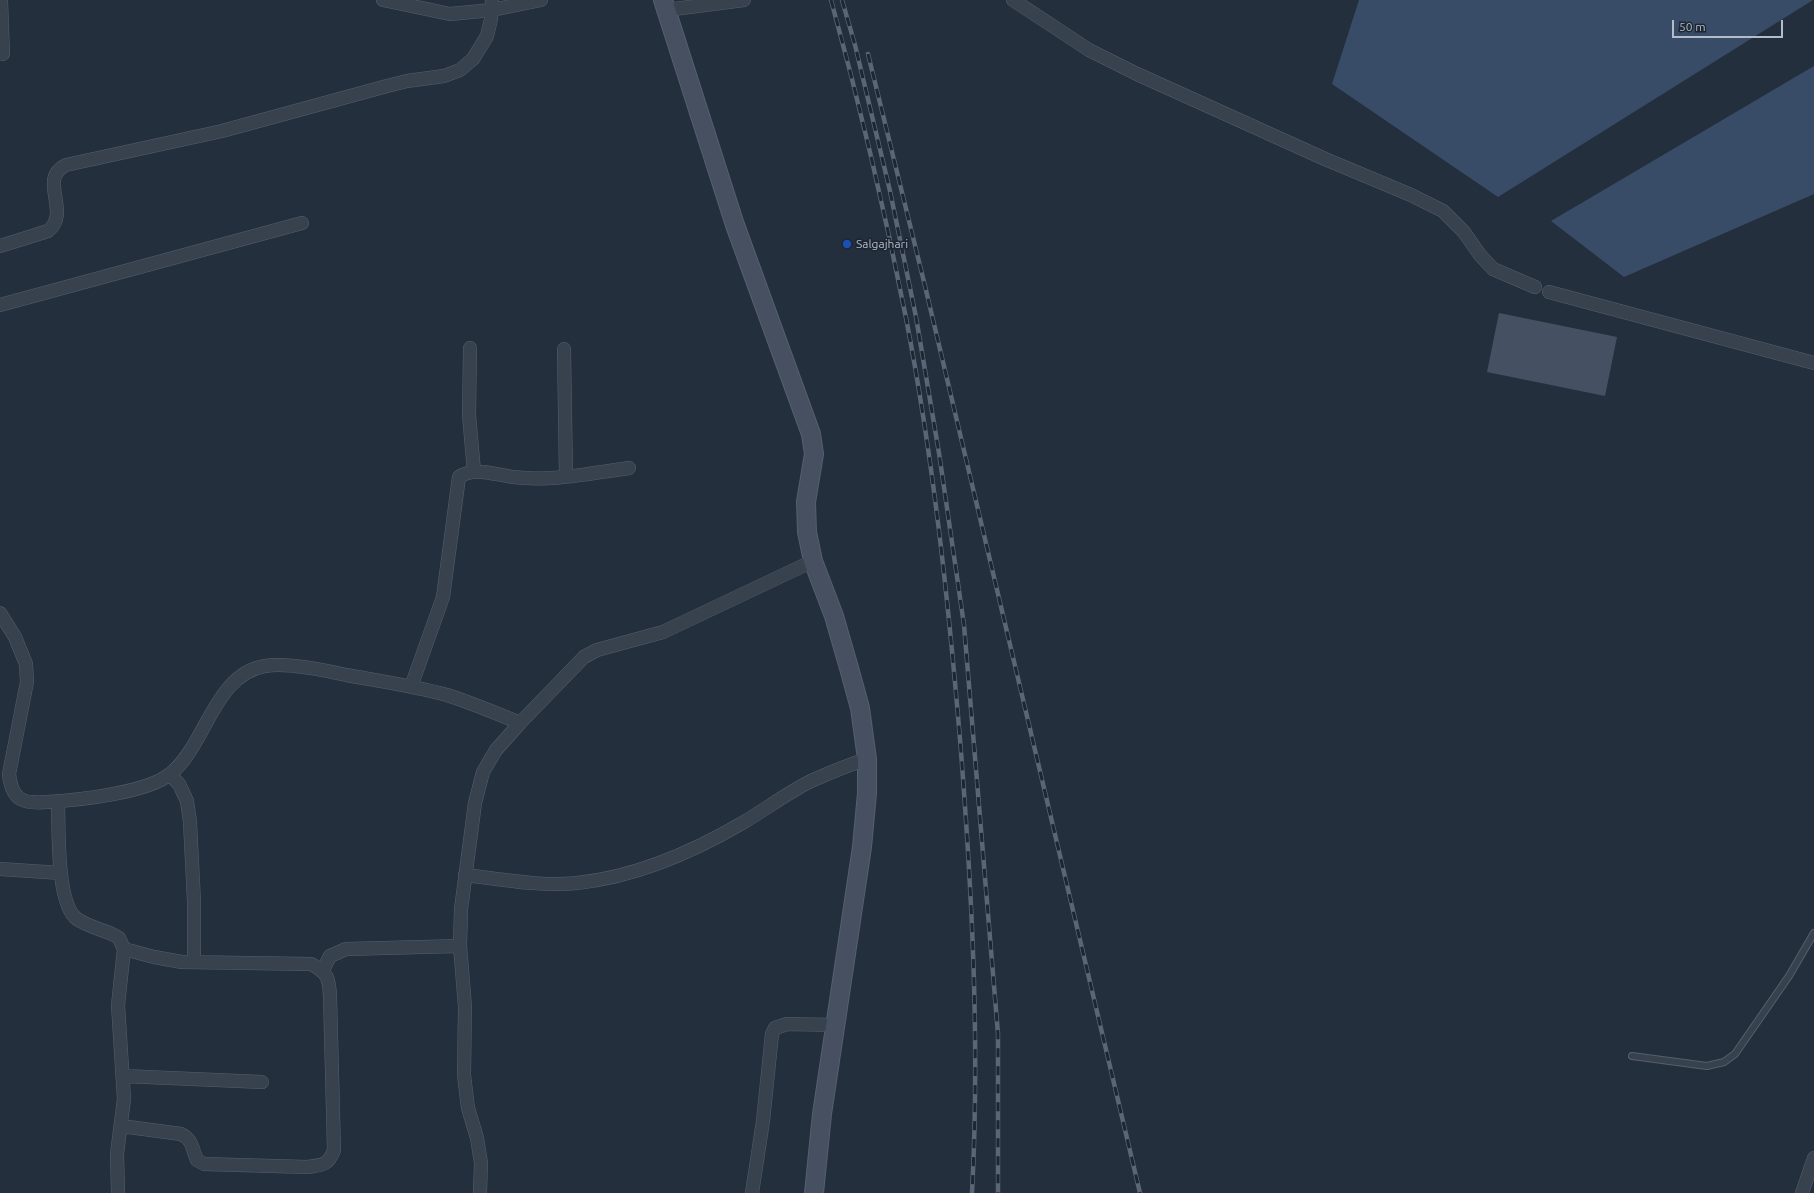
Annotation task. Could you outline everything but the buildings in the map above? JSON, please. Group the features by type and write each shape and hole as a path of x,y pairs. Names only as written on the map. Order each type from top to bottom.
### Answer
{"main road":[{"path":"664,5 735,225 811,434 814,454 806,502 807,532 813,561 834,616 860,708 867,759 867,793 862,847 822,1114 814,1193"}],"street":[{"path":"1,0 3,54"},
{"path":"383,0 450,14 492,5 541,0"},
{"path":"664,5 744,0"},
{"path":"1013,0 1088,50 1130,71 1325,159 1411,195 1443,211 1464,232 1480,255 1493,269 1535,287"},
{"path":"0,246 48,231 54,226 58,213 54,180 55,174 59,168 66,165 222,131 407,81 444,76 460,70 473,59 487,36 491,19 492,5"},
{"path":"0,305 302,223"},
{"path":"1549,292 1814,363"},
{"path":"470,348 469,415 474,471"},
{"path":"564,349 566,477"},
{"path":"412,687 443,597 451,544 457,485 460,477 465,473 474,471 514,477 544,479 629,468"},
{"path":"480,1193 481,1163 478,1138 468,1108 464,1075 465,1007 460,946 461,909 465,875 475,803 483,772 496,750 584,656 597,650 663,632 813,561"},
{"path":"0,613 14,637 26,664 27,682 9,774 10,786 14,795 22,801 34,803 58,802 137,790 155,784 170,775 184,760 215,708 232,684 247,672 265,666 288,666 323,670 412,687 446,695 480,706 520,724"},
{"path":"465,875 528,882 568,883 613,877 660,863 701,845 810,782 867,759"},
{"path":"170,775 179,784 187,801 190,822 194,902 194,962"},
{"path":"58,802 61,873 64,897 68,910 77,920 119,938 124,949 118,1005 124,1099 117,1154 118,1193"},
{"path":"0,869 61,873"},
{"path":"322,970 330,956 346,949 460,946"},
{"path":"121,1126 181,1134 188,1138 192,1144 197,1160 204,1164 307,1167 322,1165 330,1159 334,1150 329,980 322,970 311,964 194,962 154,957 124,949"},
{"path":"752,1193 763,1122 772,1034 775,1028 787,1024 836,1025"},
{"path":"123,1076 262,1082"},
{"path":"1802,1193 1814,1158"}],"lane":[{"path":"1632,1056 1707,1066 1724,1062 1735,1054 1789,976 1814,933"}],"water":[{"path":"1359,0 1813,0 1498,197 1332,84"},
{"path":"1814,66 1814,194 1624,277 1551,221"}],"railway":[{"path":"831,0 862,119 898,278 916,370 939,528 960,739 974,966 975,1080 972,1193"},
{"path":"842,0 855,45 890,191 916,317 939,453 964,625 998,1034 998,1193"},
{"path":"868,54 925,286 1140,1193"}],"place":[{"name":"Salgajhari","path":"847,244"}]}
